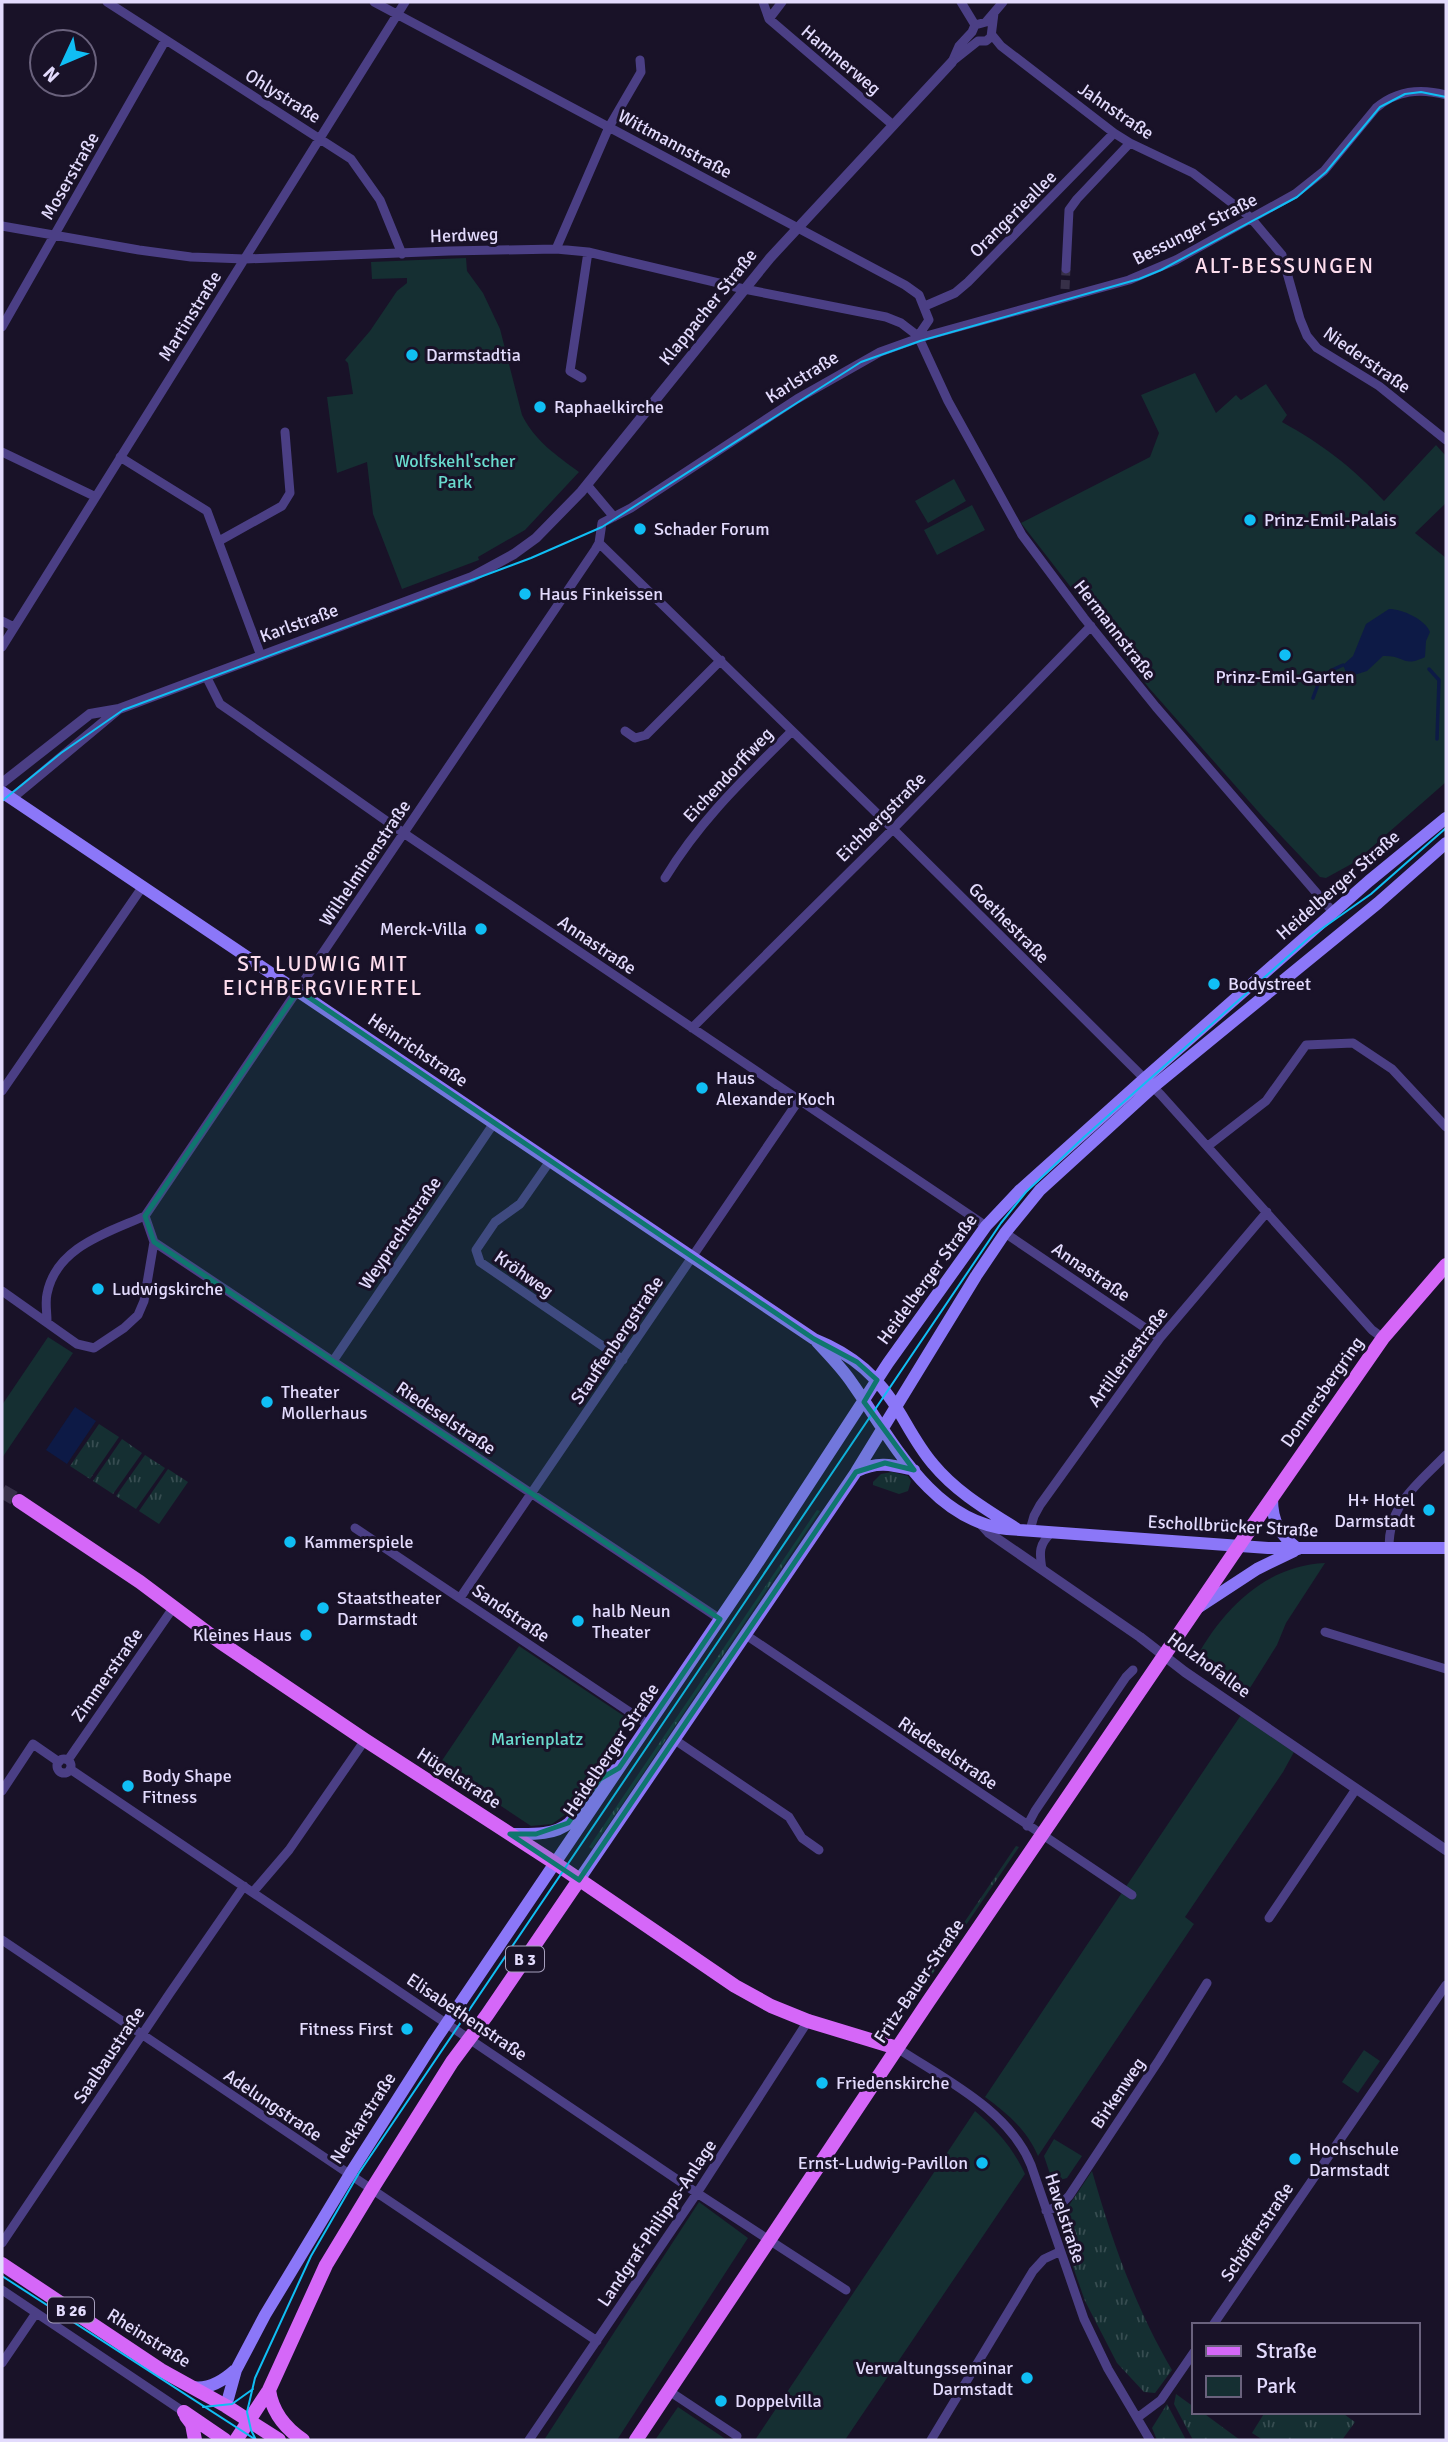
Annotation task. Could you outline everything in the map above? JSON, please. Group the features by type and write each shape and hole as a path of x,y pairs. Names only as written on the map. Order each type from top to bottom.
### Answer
{"main road":[{"name":"Heinrichstraße","path":"5,799 143,886 814,1339 840,1350 877,1380 897,1407"},
{"name":"Heidelberger Straße","path":"579,1880 856,1472 975,1276 1040,1190 1149,1083 1334,912 1446,818"},
{"name":"Heidelberger Straße","path":"555,1863 877,1380 986,1226 1027,1183 1378,903 1446,843"},
{"path":"1334,912 1346,927"},
{"name":"Donnersbergring","path":"1238,1547 1383,1338 1446,1265"},
{"name":"Heinrichstraße","path":"814,1339 851,1382 884,1429"},
{"name":"Eschollbrücker Straße","path":"897,1407 915,1440 946,1480 980,1506 1024,1530"},
{"name":"Eschollbrücker Straße","path":"884,1429 934,1493 953,1509 998,1528 1238,1547 1446,1548"},
{"path":"856,1472 870,1465 885,1463 914,1470"},
{"path":"1196,1608 1258,1569 1298,1549 1275,1523 1272,1498"},
{"name":"Hügelstraße","path":"19,1501 365,1740 555,1863 735,1986 771,2006 808,2021 897,2048"},
{"name":"Fritz-Bauer-Straße","path":"636,2440 897,2048 1238,1547"},
{"path":"510,1834 536,1835 568,1823 600,1779 618,1768"},
{"name":"Neckarstraße","path":"226,2406 236,2370 265,2315 350,2174 447,2023 555,1863"},
{"name":"B 3","path":"236,2440 269,2390 326,2265 372,2189 452,2062 579,1880"},
{"name":"Rheinstraße","path":"2,2264 161,2370 226,2406 279,2440"},
{"path":"191,2387 215,2384 236,2370"},
{"path":"269,2390 272,2404 284,2424 303,2440"},
{"name":"B 3","path":"217,2438 226,2406"},
{"path":"184,2412 217,2438"},
{"path":"184,2412 192,2424 195,2440"}],"street":[{"name":"Ohlystraße","path":"107,2 351,159 380,200 402,254"},
{"name":"Wittmannstraße","path":"374,2 905,285 919,295 925,306"},
{"name":"Martinstraße","path":"2,647 405,2"},
{"path":"763,2 769,19"},
{"path":"769,19 782,2"},
{"name":"Jahnstraße","path":"961,2 983,31 1001,47 1114,133 1193,173 1251,219"},
{"name":"Klappacher Straße","path":"490,569 536,538 587,485 797,227 951,62 959,46 983,31 1003,2"},
{"name":"Hammerweg","path":"769,19 893,125"},
{"name":"Moserstraße","path":"2,327 165,41"},
{"path":"556,249 609,127 641,72 640,60"},
{"name":"Bessunger Straße","path":"918,337 1065,293 1129,280 1160,268 1295,194 1324,171 1379,105 1405,92 1421,90 1446,95"},
{"name":"Orangerieallee","path":"925,306 954,293 968,282 1114,133"},
{"path":"1066,269 1069,211 1130,143"},
{"name":"Niederstraße","path":"1251,219 1282,255 1307,336 1317,348 1398,400 1446,440"},
{"name":"Herdweg","path":"2,226 191,257 245,260 449,251 556,249 588,252 744,289 886,317 901,323 918,337"},
{"path":"582,378 570,371 588,252"},
{"path":"918,337 929,320 925,306"},
{"name":"Karlstraße","path":"602,523 852,366 918,337"},
{"name":"Hermannstraße","path":"918,337 948,401 1022,535 1181,737 1334,912"},
{"path":"219,541 282,506 290,492 285,432"},
{"path":"2,452 94,496"},
{"path":"120,457 208,511 261,656"},
{"path":"587,485 614,517"},
{"name":"Wilhelminenstraße","path":"145,1216 599,543 602,523"},
{"name":"Goethestraße","path":"599,543 1149,1083 1372,1330 1383,1338"},
{"name":"Karlstraße","path":"2,783 90,714 118,709 490,569"},
{"path":"2,621 14,627"},
{"name":"Eichbergstraße","path":"692,1028 893,829 1091,626"},
{"path":"625,731 635,738 646,735 720,660"},
{"name":"Annastraße","path":"206,676 220,704 405,834 986,1226"},
{"name":"Karlstraße","path":"5,799 118,709"},
{"name":"Eichendorffweg","path":"665,878 686,843 707,817 792,731"},
{"path":"2,1091 143,886"},
{"path":"1208,1146 1266,1101 1306,1045 1353,1043 1392,1069 1446,1127"},
{"name":"Stauffenbergstraße","path":"460,1598 799,1100"},
{"name":"Weyprechtstraße","path":"333,1362 494,1123"},
{"name":"Kröhweg","path":"550,1161 520,1204 495,1222 476,1250 480,1262 622,1360"},
{"name":"Artilleriestraße","path":"1024,1530 1160,1338 1267,1212"},
{"path":"2,1291 66,1337 88,1348 94,1348 138,1315 144,1301 154,1242 145,1216 69,1253 53,1275 47,1295 47,1321"},
{"name":"Annastraße","path":"1005,1233 1160,1338"},
{"name":"Riedeselstraße","path":"154,1242 720,1619"},
{"path":"1389,1547 1391,1524 1397,1508 1446,1455"},
{"name":"Holzhofallee","path":"980,1522 989,1533 1446,1850"},
{"name":"Sandstraße","path":"355,1528 649,1725"},
{"path":"1042,1569 1039,1552 1041,1544 1052,1532"},
{"name":"Zimmerstraße","path":"66,1764 173,1608"},
{"path":"1325,1632 1446,1669"},
{"name":"Riedeselstraße","path":"747,1635 1132,1895"},
{"path":"1027,1826 1133,1670"},
{"name":"Saalbaustraße","path":"2,2243 141,2035 248,1889 289,1850 365,1740"},
{"path":"675,1740 789,1817 802,1838 819,1850"},
{"name":"Elisabethenstraße","path":"2,1791 33,1744 697,2193 846,2290"},
{"path":"1269,1918 1356,1789"},
{"name":"Adelungstraße","path":"2,1940 597,2341"},
{"name":"Birkenweg","path":"1046,2211 1059,2206 1069,2196 1207,1983"},
{"name":"Schöfferstraße","path":"1214,2323 1446,1984"},
{"name":"Landgraf-Philipps-Anlage","path":"530,2440 697,2193 808,2021"},
{"name":"Havelstraße","path":"897,2048 974,2099 1006,2127 1027,2156 1076,2300 1093,2338 1150,2440"},
{"path":"931,2440 1033,2271 1044,2259 1059,2252"},
{"path":"2,2290 184,2412"},
{"path":"2,2363 36,2313"},
{"path":"1137,2418 1161,2400 1192,2355"},
{"path":"669,2391 737,2436"}],"highlighted area":[{"path":"298,990 814,1339 857,1362 877,1380 864,1402 914,1470 885,1463 856,1472 579,1880 510,1834 536,1834 568,1823 600,1779 619,1768 720,1619 154,1242 145,1216"}],"green space":[{"name":"Wolfskehl'scher Park","path":"466,258 467,271 483,293 500,329 522,415 540,440 579,472 525,530 478,557 479,560 402,589 373,514 367,462 337,473 327,397 353,394 348,363 345,360 370,331 397,291 407,283 407,278 372,279 371,262"},
{"name":"Prinz-Emil-Garten","path":"1195,373 1216,413 1236,395 1241,400 1266,384 1287,415 1282,422 1336,457 1384,501 1436,445 1446,456 1446,503 1415,533 1446,558 1446,782 1355,862 1326,878 1320,877 1263,817 1149,688 1021,523 1150,457 1159,433 1141,395"},
{"path":"954,479 966,501 928,523 915,501"},
{"path":"972,505 985,530 937,555 924,530"},
{"path":"48,1337 73,1353 2,1458 2,1405"},
{"path":"99,1424 119,1437 90,1479 70,1466"},
{"path":"122,1439 142,1453 113,1494 93,1481"},
{"path":"145,1455 165,1468 136,1509 116,1496"},
{"path":"168,1469 188,1482 159,1524 139,1511"},
{"path":"892,1472 908,1476 911,1481 908,1491 899,1494 873,1485 881,1474"},
{"path":"817,1510 820,1511 592,1849 589,1847"},
{"path":"1325,1563 1286,1623 1277,1645 1243,1699 1193,1664 1216,1627 1246,1595 1282,1573"},
{"name":"Marienplatz","path":"519,1646 630,1720 569,1812 552,1824 531,1826 439,1765"},
{"path":"1241,1715 1294,1752 1185,1917 1194,1924 1038,2156 1016,2123 985,2097"},
{"path":"1016,1846 1019,1847 919,1994 917,1992"},
{"path":"1364,2050 1380,2061 1358,2093 1342,2082"},
{"path":"975,2111 1004,2140 1025,2174 845,2440 755,2440"},
{"path":"1054,2139 1082,2156 1067,2178 1060,2180 1050,2174 1044,2156"},
{"path":"1092,2171 1126,2273 1172,2370 1155,2393 1144,2392 1117,2363 1085,2301 1063,2238 1064,2213"},
{"path":"699,2202 748,2238 617,2440 544,2440"},
{"path":"1176,2394 1192,2406 1192,2414 1205,2414 1240,2440 1193,2440 1174,2404"},
{"path":"1167,2404 1186,2440 1157,2440 1152,2428"},
{"path":"678,2407 727,2440 655,2440"},
{"path":"1264,2414 1344,2414 1355,2422 1342,2440 1263,2440 1252,2433"}],"water":[{"path":"1389,609 1412,616 1427,627 1430,632 1426,641 1425,657 1408,661 1383,656 1367,671 1348,677 1343,665 1353,656 1366,624"},
{"path":"75,1407 96,1421 67,1464 46,1450"}],"waterway":[{"path":"1313,698 1320,679 1343,665"},
{"path":"1429,669 1439,680 1437,739"}],"tunnel":[{"path":"1065,289 1066,269"},
{"path":"2,1491 19,1501"}],"tram line":[{"path":"2,801 61,753 123,710 531,558 602,527 861,362 920,341 1139,279 1161,270 1297,197 1326,172 1380,107 1405,94 1421,92 1446,97"},
{"path":"256,2440 247,2412 255,2378 311,2256 359,2173 1001,1223 1026,1192 1083,1138 1310,937 1371,894 1446,828"},
{"path":"2,2276 256,2440"},
{"path":"203,2407 232,2404 253,2389"}],"place":[{"name":"Darmstadtia","path":"412,355"},
{"name":"Raphaelkirche","path":"540,407"},
{"name":"Prinz-Emil-Palais","path":"1250,520"},
{"name":"Schader Forum","path":"640,529"},
{"name":"Haus Finkeissen","path":"525,594"},
{"name":"Prinz-Emil-Garten","path":"1285,655"},
{"name":"Merck-Villa","path":"481,929"},
{"name":"Bodystreet","path":"1214,984"},
{"name":"Haus Alexander Koch","path":"702,1088"},
{"name":"Ludwigskirche","path":"98,1289"},
{"name":"Theater Mollerhaus","path":"267,1402"},
{"name":"H+ Hotel Darmstadt","path":"1429,1510"},
{"name":"Kammerspiele","path":"290,1542"},
{"name":"Staatstheater Darmstadt","path":"323,1608"},
{"name":"halb Neun Theater","path":"578,1621"},
{"name":"Kleines Haus","path":"306,1635"},
{"name":"Body Shape Fitness","path":"128,1786"},
{"name":"Fitness First","path":"407,2029"},
{"name":"Friedenskirche","path":"822,2083"},
{"name":"Hochschule Darmstadt","path":"1295,2159"},
{"name":"Ernst-Ludwig-Pavillon","path":"982,2163"},
{"name":"Verwaltungsseminar Darmstadt","path":"1027,2378"},
{"name":"Doppelvilla","path":"721,2401"}],"district":[{"name":"ALT-BESSUNGEN","path":"1285,266"},
{"name":"ST. LUDWIG MIT EICHBERGVIERTEL","path":"323,976"}]}
